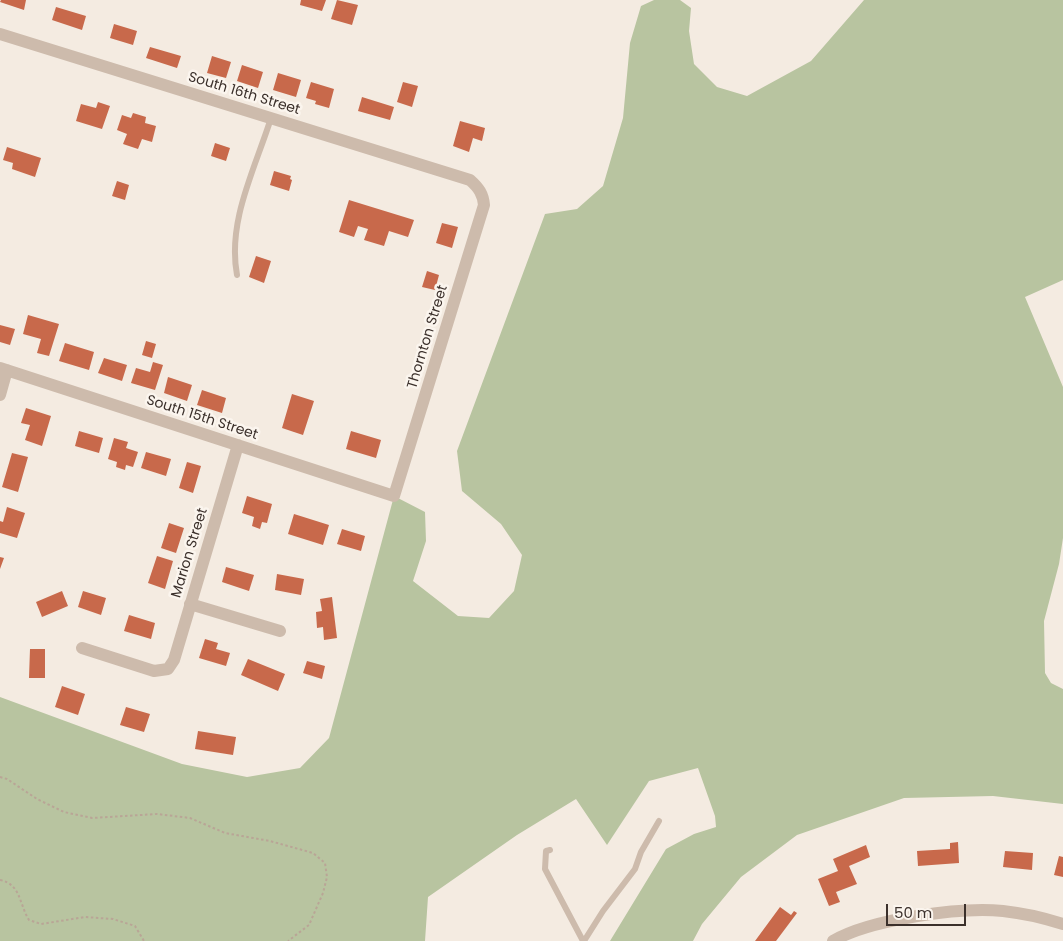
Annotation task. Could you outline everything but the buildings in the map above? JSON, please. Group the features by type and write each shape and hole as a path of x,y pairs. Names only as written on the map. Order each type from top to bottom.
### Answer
{"street":[{"name":"South 16th Street","path":"0,34 470,180 478,187"},
{"name":"Thornton Street","path":"394,496 484,206 483,196 478,187"},
{"name":"South 15th Street","path":"4,369 394,496"},
{"path":"0,395 4,369"},
{"name":"Marion Street","path":"82,648 154,671 168,669 174,660 238,445"},
{"path":"190,604 280,630"},
{"path":"833,941 856,931 940,913 1002,911 1063,924"}],"lane":[{"path":"237,275 233,256 236,229 244,198 271,118"},
{"path":"550,850 546,851 545,868 583,941 603,910 635,869 641,852 658,822"}],"path":[{"path":"0,777 7,779 37,799 64,812 92,818 157,814 190,818 225,834 270,840 313,853 325,864 327,877 323,893 309,925 288,941"},
{"path":"0,880 9,882 18,891 22,908 28,920 41,924 86,917 113,919 135,926 144,941"}],"green space":[{"path":"654,0 680,0 691,8 689,31 694,64 717,87 747,96 811,61 864,0 1063,0 1063,280 1025,297 1063,387 1063,538 1059,564 1044,621 1045,673 1051,683 1063,689 1063,804 993,796 904,798 797,835 741,877 702,924 693,941 610,941 666,849 694,834 716,827 715,816 698,768 649,781 607,845 576,799 517,835 428,897 425,941 0,941 0,697 182,764 247,777 300,768 329,738 394,496 425,512 426,541 413,581 458,616 489,618 514,591 522,555 501,524 462,491 457,451 545,214 577,209 603,186 623,118 630,43 641,6"}]}
